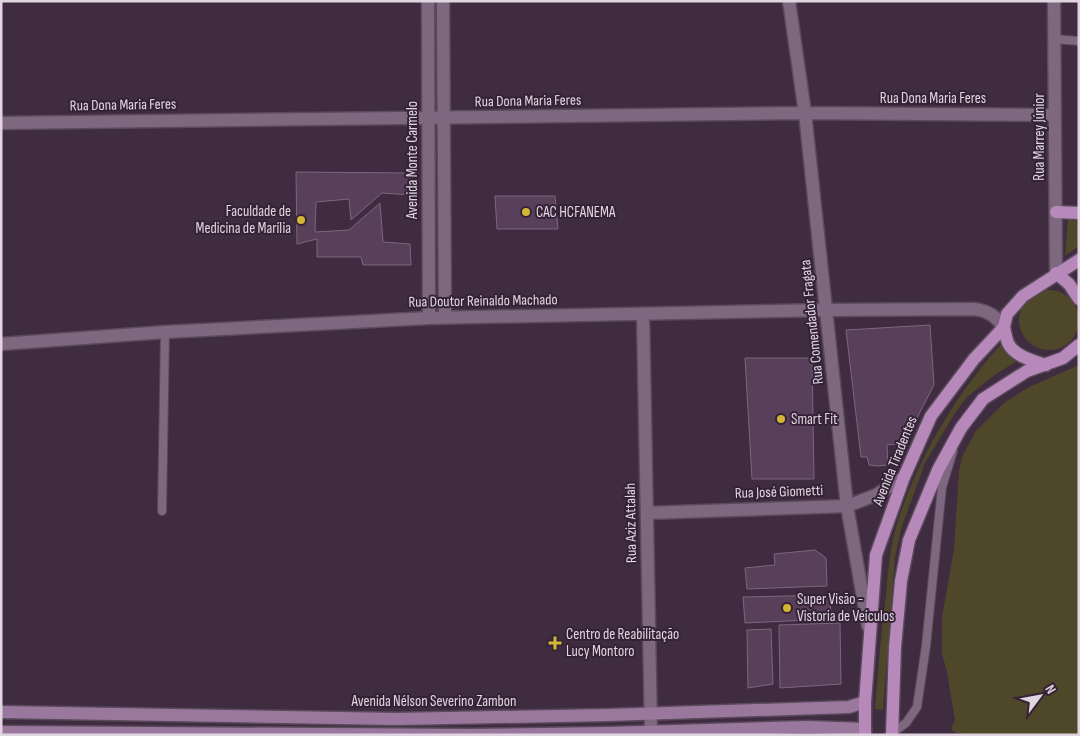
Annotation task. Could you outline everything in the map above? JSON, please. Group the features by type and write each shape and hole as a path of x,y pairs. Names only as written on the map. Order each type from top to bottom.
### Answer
{"main road":[{"path":"1056,212 1079,213"},
{"name":"Avenida Tiradentes","path":"867,733 865,702 876,555 904,477 931,416 974,359 1004,327 1007,314 1023,296 1056,273 1079,260"},
{"path":"1056,273 1069,284 1079,299"},
{"path":"1004,327 1008,344 1016,352 1046,365"},
{"path":"892,734 895,647 901,581 909,540 938,470 961,428 983,398 1027,371 1063,358 1079,345"},
{"name":"Avenida Nélson Severino Zambon","path":"1,712 396,718 650,714 849,707 865,702"},
{"path":"297,717 298,733"},
{"path":"1,732 397,735 608,734 807,727 867,733"}],"street":[{"name":"Avenida Monte Carmelo","path":"428,1 429,318"},
{"name":"Avenida Monte Carmelo","path":"443,1 445,317"},
{"name":"Rua Comendador Fragata","path":"789,1 805,113 847,506 870,638"},
{"name":"Rua Marrey Júnior","path":"1054,1 1056,273"},
{"name":"Rua Dona Maria Feres","path":"1,123 805,113 1055,114"},
{"name":"Rua Doutor Reinaldo Machado","path":"1,344 165,332 445,317 827,310 984,310 994,315 1004,327"},
{"name":"Rua Aziz Attalah","path":"642,314 651,731"},
{"name":"Rua José Giometti","path":"647,513 847,506 876,495 904,477"},
{"path":"160,715 161,734"},
{"path":"608,715 608,734"},
{"path":"396,718 397,735"}],"lane":[{"path":"1054,39 1079,41"},
{"path":"162,511 165,332"},
{"path":"892,734 906,723 917,707 926,646 942,487 961,428"}],"shaded area":[{"path":"1079,217 1079,246 1065,256 1068,218"},
{"path":"1043,290 1055,290 1066,295 1074,303 1079,314 1077,332 1066,345 1055,350 1043,350 1032,345 1024,337 1019,326 1019,314 1024,303 1032,295"},
{"path":"1003,342 1010,355 1017,361 996,374 967,397 955,413 925,463 902,526 895,557 883,710 875,709 890,560 897,524 916,475 940,427 970,383"},
{"path":"1079,365 1079,735 965,735 954,732 951,729 955,720 942,654 942,617 954,549 959,471 962,457 975,432 1004,403 1029,387"}],"building":[{"path":"296,172 411,173 411,195 382,193 351,220 349,199 316,202 315,232 349,230 380,203 383,242 410,244 411,265 363,265 361,257 317,257 317,239 297,244"},
{"name":"CAC HCFANEMA","path":"495,196 555,196 558,229 497,229"},
{"path":"930,325 934,385 904,443 887,445 888,465 869,465 867,457 861,457 846,330"},
{"name":"Smart Fit","path":"745,358 812,358 814,479 752,479"},
{"path":"815,550 826,558 827,586 747,589 745,568 775,565 774,554"},
{"name":"Super Visão - Vistoria de Veículos","path":"830,595 831,619 745,623 743,597"},
{"path":"840,623 841,684 780,688 779,625"},
{"path":"771,629 773,684 748,688 747,630"}],"place":[{"name":"CAC HCFANEMA","path":"526,212"},
{"name":"Faculdade de Medicina de Marília","path":"301,220"},
{"name":"Smart Fit","path":"781,419"},
{"name":"Super Visão - Vistoria de Veículos","path":"787,608"},
{"name":"Centro de Reabilitação Lucy Montoro","path":"555,643"}]}
